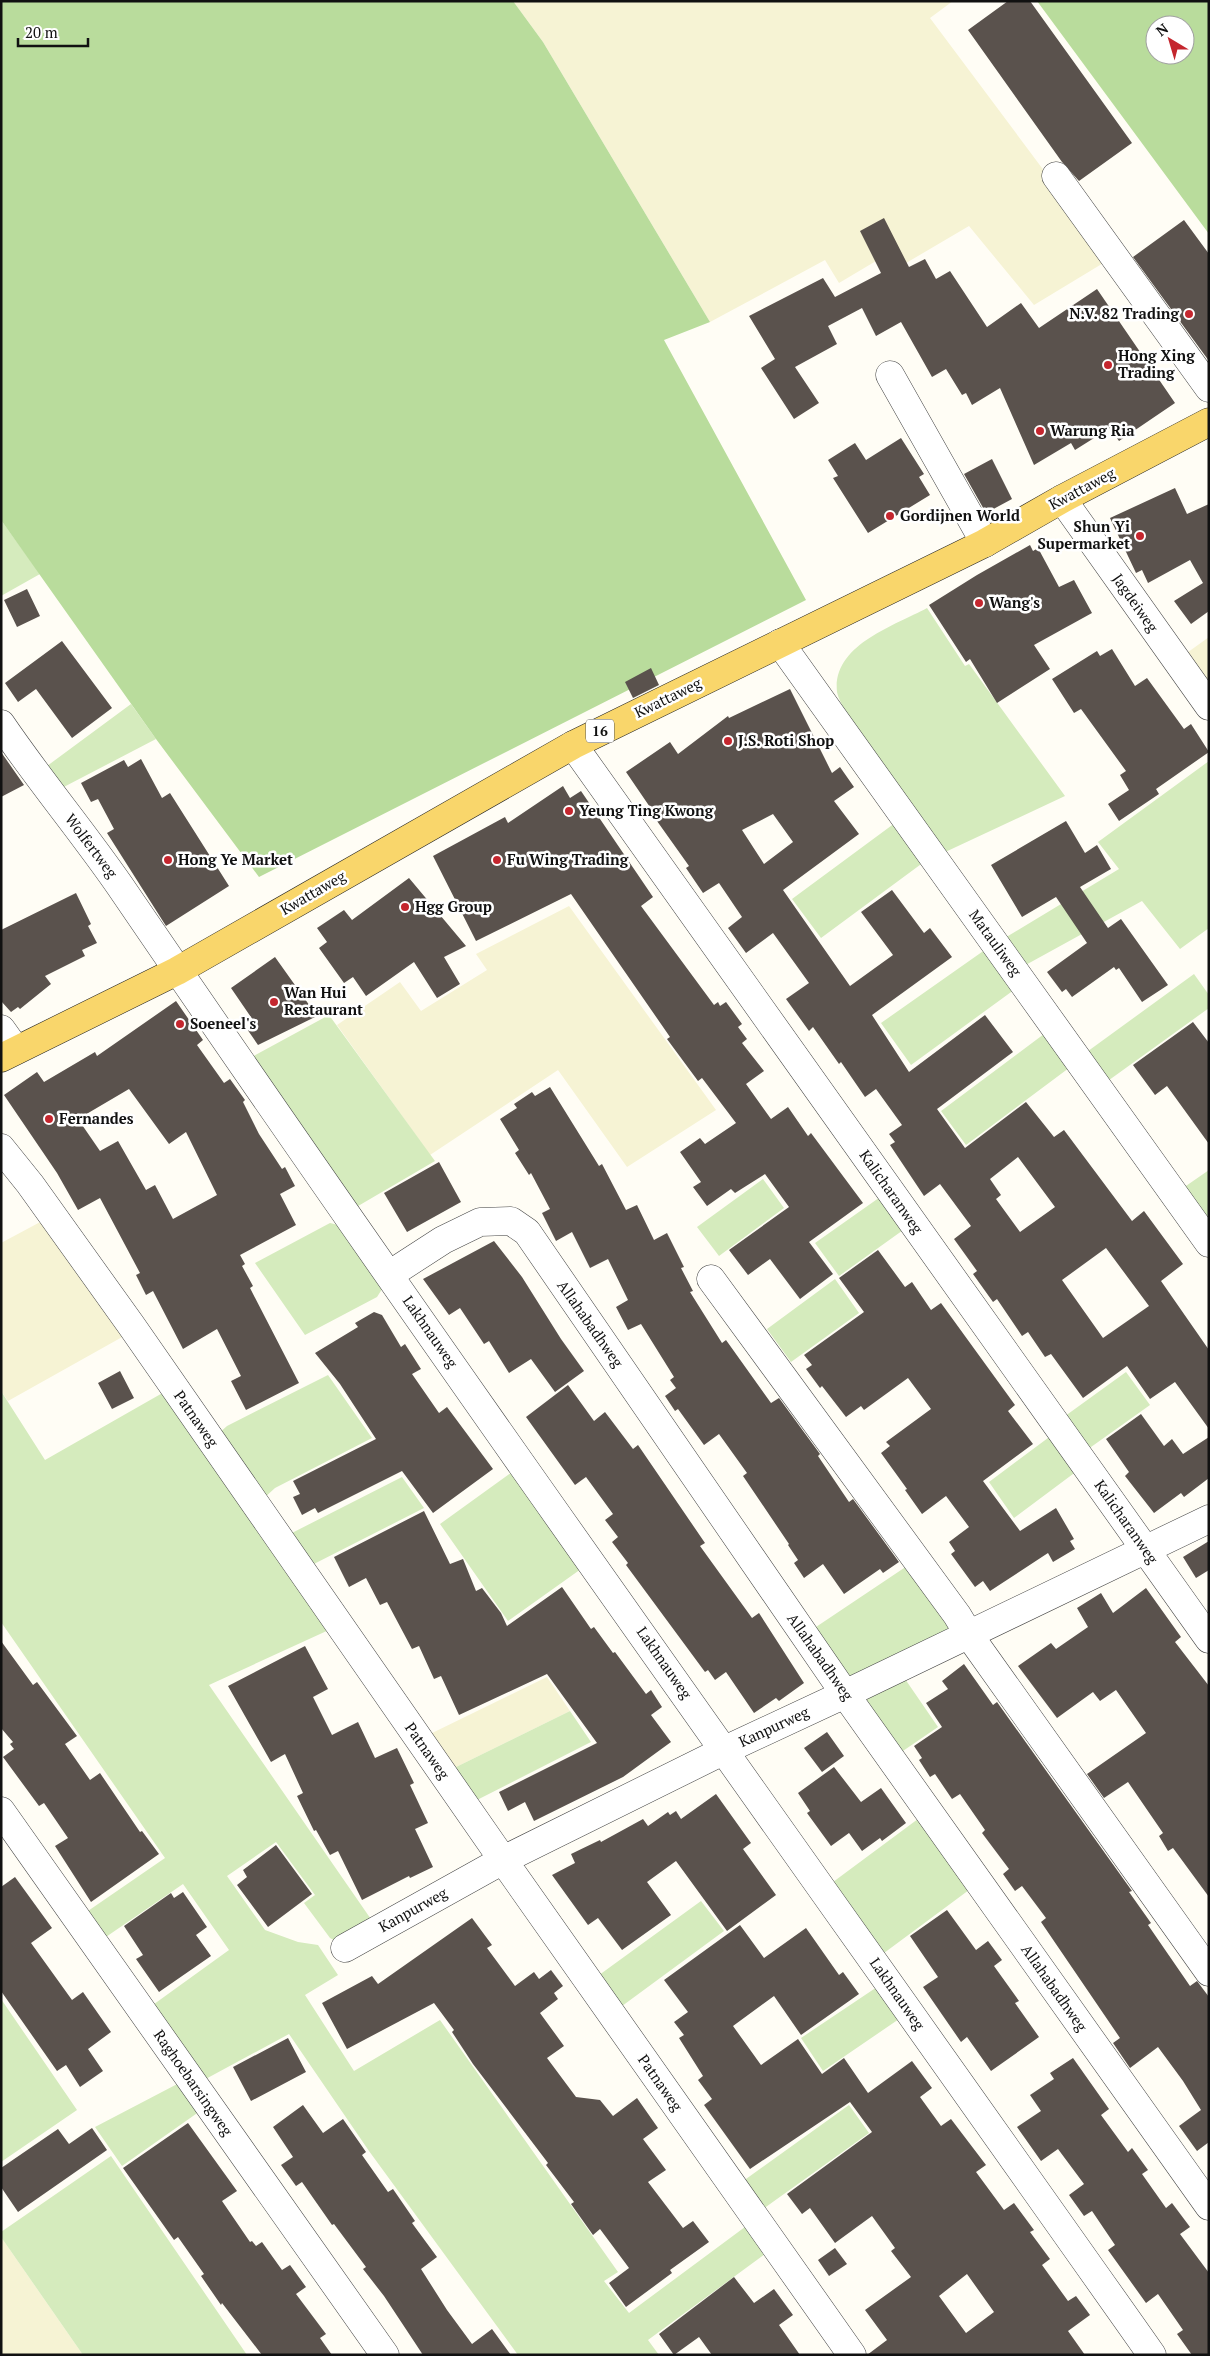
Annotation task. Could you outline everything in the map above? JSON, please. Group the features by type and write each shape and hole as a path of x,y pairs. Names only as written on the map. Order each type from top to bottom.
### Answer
{"main road":[{"name":"Kwattaweg","path":"6,1046 177,971 573,745 985,543 1062,499 1209,422"}],"street":[{"path":"1056,176 1209,388"},
{"path":"890,375 985,543"},
{"name":"Jagdeiweg","path":"1062,499 1209,706"},
{"name":"Matauliweg","path":"780,643 1209,1242"},
{"name":"Wolfertweg","path":"1,724 116,880 177,971"},
{"name":"Kalicharanweg","path":"573,745 1209,1639"},
{"name":"Lakhnauweg","path":"177,971 389,1275 1152,2355"},
{"name":"Patnaweg","path":"1,1148 30,1184 131,1325 503,1860 852,2355"},
{"name":"Allahabadhweg","path":"389,1275 443,1240 480,1222 511,1220 527,1232 845,1694 1209,2206"},
{"path":"711,1279 958,1615 969,1635 1209,1972"},
{"name":"Kanpurweg","path":"345,1948 503,1860 725,1750 1209,1519"},
{"name":"Raghoebarsingweg","path":"1,1811 385,2355"}],"shaded area":[{"path":"513,1 953,1 930,18 1110,259 1034,305 969,226 884,276 876,261 839,283 825,260 710,322 543,42"},
{"path":"1209,637 1209,690 1184,655"},
{"path":"569,906 716,1110 627,1167 558,1070 430,1155 337,1025 400,982 421,1011 487,970 476,954"},
{"path":"44,1220 124,1336 8,1401 1,1391 1,1243"},
{"path":"547,1677 570,1711 452,1769 428,1735"},
{"path":"1,2237 83,2355 1,2355"}],"green space":[{"path":"1,1 513,1 543,42 710,322 664,340 806,600 259,877 156,739 1,520"},
{"path":"1037,1 1209,1 1209,234"},
{"path":"1,520 40,574 1,596"},
{"path":"927,608 965,666 969,664 1065,796 941,854 844,710 837,692 838,676 844,662 855,650 883,630"},
{"path":"131,704 156,739 58,790 43,769"},
{"path":"1209,761 1209,928 1180,949 1142,901 1022,967 1003,939 1119,869 1098,842"},
{"path":"899,820 928,859 821,938 792,899"},
{"path":"989,947 1018,987 911,1065 881,1023"},
{"path":"1194,974 1209,995 1209,1008 1105,1083 1084,1054"},
{"path":"329,1015 435,1161 353,1209 248,1059"},
{"path":"1048,1031 1073,1065 966,1145 941,1111"},
{"path":"1209,1170 1209,1224 1183,1188"},
{"path":"763,1179 784,1208 719,1256 697,1227"},
{"path":"883,1195 906,1228 839,1276 815,1243"},
{"path":"330,1223 338,1225 384,1286 377,1297 305,1335 255,1263"},
{"path":"835,1279 859,1313 791,1362 767,1329"},
{"path":"1126,1372 1150,1405 1084,1452 1061,1419"},
{"path":"328,1375 372,1438 275,1488 263,1499 218,1434 227,1426"},
{"path":"1,1391 45,1460 166,1391 331,1629 209,1685 375,1925 339,1943 330,1938 304,1903 315,1895 276,1842 227,1876 265,1930 298,1942 318,1945 338,1975 305,1995 354,2071 440,2020 618,2272 604,2281 629,2313 749,2224 769,2251 648,2340 659,2355 518,2355 369,2151 289,2034 202,2081 150,2007 229,1950 183,1884 103,1939 85,1913 165,1858 1,1622"},
{"path":"1052,1435 1077,1471 1014,1518 989,1482"},
{"path":"512,1472 581,1569 508,1621 440,1524"},
{"path":"402,1477 424,1508 308,1567 286,1536"},
{"path":"916,1560 957,1631 855,1682 810,1631"},
{"path":"903,1676 938,1727 897,1755 865,1709 864,1696"},
{"path":"570,1711 591,1742 475,1801 452,1769"},
{"path":"922,1816 973,1887 880,1956 829,1885"},
{"path":"701,1901 724,1931 618,2009 595,1978"},
{"path":"880,1985 902,2017 823,2071 801,2038"},
{"path":"1,1999 77,2110 1,2162"},
{"path":"183,2081 203,2109 122,2166 95,2127"},
{"path":"849,2105 869,2133 759,2212 739,2184"},
{"path":"111,2156 247,2355 83,2355 1,2237 1,2232"}],"building":[{"path":"1008,1 1030,1 1132,143 1079,181 1062,162 968,30"},
{"path":"884,218 909,267 925,259 936,279 950,271 987,327 1021,303 1039,328 1097,289 1175,403 1119,441 1110,428 1075,450 1071,443 1034,465 1000,388 972,405 966,393 962,395 946,369 932,377 901,322 876,336 862,308 828,326 837,344 795,367 819,403 794,419 761,368 775,359 749,316 823,278 835,297 881,273 860,231"},
{"name":"N.V. 82 Trading","path":"1184,220 1209,254 1209,361 1133,257"},
{"path":"901,438 924,474 919,477 930,495 868,533 833,478 838,476 828,460 855,443 866,460"},
{"path":"992,459 1012,499 986,513 964,474"},
{"path":"1175,488 1187,514 1209,504 1209,611 1191,624 1174,601 1203,583 1190,560 1148,583 1142,570 1136,573 1110,518"},
{"path":"1030,545 1033,551 1038,548 1059,587 1074,580 1092,613 1034,645 1050,669 997,703 970,659 966,662 929,605"},
{"path":"27,589 40,616 17,627 4,600"},
{"path":"62,641 112,708 72,738 36,689 18,702 5,683"},
{"path":"1112,649 1135,686 1147,678 1184,729 1191,724 1209,752 1156,789 1159,794 1119,821 1108,804 1129,790 1120,775 1126,771 1081,709 1074,713 1052,679 1097,651 1100,656"},
{"path":"651,668 659,685 633,698 625,682"},
{"path":"790,689 832,773 840,767 854,787 834,801 859,834 783,890 850,986 893,955 861,912 892,890 924,933 930,928 952,957 872,1015 909,1072 985,1015 1013,1052 937,1109 965,1148 1026,1102 1054,1137 1064,1130 1132,1221 1144,1211 1183,1264 1161,1281 1209,1350 1209,1429 1175,1382 1150,1399 1127,1366 1083,1398 1051,1354 1045,1357 1028,1332 1022,1336 997,1299 993,1302 973,1274 977,1271 954,1239 971,1226 940,1184 924,1196 890,1145 895,1142 889,1134 902,1125 876,1089 865,1097 841,1062 839,1064 813,1027 809,1031 786,999 809,983 773,933 746,953 728,928 742,917 719,883 703,893 686,868 689,866 652,814 654,813 626,772 670,742 678,754 728,716 729,718","holes":["773,814 793,842 764,864 742,830","1018,1157 1055,1207 1020,1232 996,1199 1001,1195 990,1179","1106,1248 1149,1306 1103,1338 1062,1280"]},
{"path":"1,752 24,785 1,797"},
{"name":"Hong Ye Market","path":"141,759 162,798 170,793 229,886 166,926 107,833 114,829 98,799 91,802 81,783 124,760 128,767"},
{"path":"563,786 570,798 581,791 653,897 641,906 714,1005 718,1002 720,1006 726,1002 742,1024 738,1027 747,1039 742,1043 764,1071 746,1084 771,1119 788,1107 808,1136 811,1133 863,1203 809,1242 833,1274 800,1299 770,1259 748,1275 729,1250 789,1207 765,1174 735,1193 731,1189 707,1206 693,1187 701,1182 680,1152 700,1138 705,1144 736,1123 702,1078 698,1081 667,1039 670,1037 571,894 476,941 433,856 505,817 508,823"},
{"path":"1066,821 1085,853 1097,845 1111,869 1080,887 1108,928 1121,919 1168,985 1142,1002 1119,968 1116,970 1114,967 1072,997 1066,989 1062,992 1047,972 1087,943 1056,897 1022,917 991,865"},
{"path":"409,878 466,946 444,957 460,984 437,998 414,962 366,996 353,977 344,983 319,948 327,942 317,928 344,910 352,920"},
{"path":"76,893 91,924 88,926 97,943 82,950 85,956 45,976 51,984 20,1009 18,1007 11,1012 1,1001 1,930"},
{"name":"Wan Hui Restaurant","path":"275,957 317,1016 258,1045 247,1029 255,1023 231,988"},
{"path":"176,1001 203,1040 197,1045 224,1083 230,1079 245,1100 243,1102 259,1134 282,1169 285,1167 295,1186 280,1194 296,1225 240,1255 245,1264 242,1266 253,1286 250,1288 299,1383 246,1410 231,1381 241,1376 217,1329 183,1349 153,1291 146,1295 136,1275 140,1273 100,1198 78,1210 57,1173 4,1095 37,1072 44,1082 95,1052 97,1056","holes":["129,1089 169,1144 186,1132 217,1195 173,1219 155,1185 146,1190 118,1141 100,1151 78,1119"]},
{"path":"1193,1022 1209,1043 1209,1144 1167,1086 1155,1095 1133,1065"},
{"path":"550,1087 599,1166 602,1164 626,1210 637,1205 654,1240 667,1233 684,1267 681,1268 693,1291 690,1292 722,1343 726,1340 771,1403 779,1398 820,1454 818,1456 849,1502 853,1499 899,1562 883,1573 880,1569 844,1594 823,1564 804,1578 794,1563 798,1560 789,1544 743,1476 747,1473 719,1434 704,1445 678,1409 675,1411 665,1396 676,1388 670,1380 674,1377 641,1324 628,1330 616,1307 628,1300 608,1259 590,1268 572,1232 556,1241 542,1213 550,1209 531,1173 529,1175 515,1153 519,1150 500,1119 517,1108 514,1104 532,1092 535,1096"},
{"path":"439,1162 461,1202 407,1232 384,1193"},
{"path":"494,1241 522,1277 561,1339 584,1371 555,1392 531,1359 509,1373 489,1341 484,1344 460,1308 449,1315 423,1279"},
{"path":"878,1250 905,1287 912,1282 931,1310 941,1303 1015,1405 1008,1411 1033,1444 983,1481 1020,1531 1056,1508 1074,1539 1070,1541 1075,1549 1053,1562 1048,1553 990,1591 983,1581 975,1587 951,1554 955,1551 949,1542 969,1527 946,1496 922,1514 881,1453 890,1446 886,1442 931,1409 908,1378 864,1410 861,1406 846,1417 806,1369 812,1365 804,1355 864,1312 839,1278"},
{"path":"374,1312 382,1315 401,1347 405,1344 421,1369 412,1374 439,1413 447,1407 493,1469 433,1513 402,1471 318,1513 315,1508 302,1515 293,1497 300,1494 293,1481 376,1439 340,1384 315,1353 358,1327 355,1323"},
{"path":"120,1371 134,1398 112,1409 98,1383"},
{"path":"568,1385 594,1421 605,1412 633,1449 638,1445 705,1543 700,1546 752,1618 759,1613 804,1683 779,1701 776,1698 754,1713 726,1672 715,1680 708,1670 705,1672 626,1565 628,1563 612,1542 618,1537 605,1520 613,1514 586,1477 575,1485 526,1417"},
{"path":"1141,1414 1164,1446 1172,1439 1183,1454 1209,1437 1209,1478 1184,1497 1181,1493 1154,1513 1125,1476 1129,1472 1106,1439"},
{"path":"424,1511 450,1564 463,1559 476,1591 482,1588 501,1613 507,1626 562,1587 591,1629 594,1627 646,1694 651,1690 662,1707 651,1715 671,1742 623,1777 534,1821 525,1802 508,1811 499,1792 597,1743 547,1674 459,1715 441,1676 434,1679 419,1646 412,1649 387,1602 380,1605 366,1578 349,1587 334,1557"},
{"path":"1209,1541 1209,1570 1196,1578 1183,1557"},
{"path":"1146,1588 1181,1637 1175,1642 1209,1686 1209,1897 1173,1848 1168,1851 1159,1836 1163,1833 1128,1782 1104,1798 1087,1774 1146,1733 1116,1690 1100,1701 1093,1692 1057,1718 1018,1666 1051,1643 1056,1649 1088,1627 1077,1608 1101,1593 1113,1613"},
{"path":"1,1641 33,1685 37,1682 77,1736 65,1744 90,1780 100,1773 140,1832 142,1831 159,1854 91,1902 55,1846 68,1838 44,1803 39,1806 3,1757 14,1749 10,1744 13,1742 1,1728"},
{"path":"305,1646 328,1689 313,1697 332,1735 358,1722 375,1758 397,1748 414,1783 410,1785 428,1823 415,1829 433,1867 410,1878 409,1876 362,1900 338,1851 330,1855 316,1830 314,1831 297,1796 303,1793 285,1754 271,1762 228,1686"},
{"path":"964,1664 993,1705 997,1702 1132,1891 1129,1892 1151,1923 1148,1925 1190,1986 1197,1981 1209,1997 1209,2142 1197,2151 1179,2126 1201,2110 1183,2081 1158,2047 1130,2068 1113,2043 1120,2038 1041,1922 1046,1918 1022,1886 1015,1891 1003,1874 1009,1869 982,1833 985,1830 960,1794 952,1799 935,1774 930,1777 919,1760 922,1758 914,1746 942,1727 926,1703 948,1689 942,1681"},
{"path":"827,1732 844,1756 822,1772 804,1748"},
{"path":"834,1767 861,1802 881,1788 906,1823 882,1841 880,1838 862,1851 849,1833 831,1846 807,1813 810,1811 798,1793"},
{"path":"716,1794 751,1843 743,1849 776,1895 727,1931 676,1861 647,1882 671,1915 622,1950 598,1918 588,1925 552,1875 575,1863 571,1854 600,1840 601,1842 643,1819 648,1826 668,1812 670,1815 676,1811 681,1819"},
{"path":"276,1845 312,1894 268,1927 237,1885 247,1877 243,1870"},
{"path":"15,1877 52,1928 31,1943 72,2000 83,1992 111,2032 88,2049 103,2071 80,2087 66,2065 57,2071 1,1991 1,1887"},
{"path":"183,1892 207,1927 196,1935 211,1956 159,1992 136,1959 143,1955 124,1926 171,1893 174,1898"},
{"path":"947,1910 976,1950 988,1941 1002,1960 994,1966 1019,2001 1015,2003 1039,2037 991,2071 967,2037 961,2042 923,1987 938,1977 910,1936"},
{"path":"472,1918 492,1945 487,1948 515,1986 534,1972 539,1979 551,1970 563,1986 554,1993 558,1999 540,2013 564,2046 547,2058 576,2097 600,2100 613,2116 637,2098 658,2128 643,2139 666,2170 648,2182 683,2228 693,2221 709,2242 670,2270 672,2273 626,2307 609,2283 629,2268 600,2229 593,2235 571,2204 574,2202 546,2165 548,2163 473,2064 452,2032 454,2030 434,2003 347,2049 322,2003 372,1976 378,1984"},
{"path":"740,1925 764,1958 806,1928 839,1975 843,1972 859,1994 801,2035 774,1996 733,2026 761,2065 798,2039 822,2074 844,2058 868,2093 912,2061 932,2088 920,2097 941,2126 951,2119 986,2165 976,2172 1004,2210 1014,2203 1034,2230 1030,2232 1050,2259 1042,2265 1068,2301 1076,2296 1090,2315 1068,2331 1085,2355 867,2355 887,2340 865,2310 911,2277 891,2251 895,2248 872,2216 835,2243 810,2208 802,2214 787,2194 872,2132 850,2102 750,2169 704,2105 712,2099 698,2080 703,2076 679,2038 684,2035 674,2022 688,2012 664,1980","holes":["967,2274 994,2312 966,2333 939,2296"]},
{"path":"288,2038 306,2072 251,2101 233,2067"},
{"path":"1073,2058 1109,2109 1101,2115 1128,2152 1132,2148 1148,2170 1142,2174 1166,2208 1172,2203 1190,2227 1180,2234 1209,2273 1209,2355 1192,2355 1177,2334 1183,2330 1158,2294 1146,2303 1108,2250 1115,2245 1092,2211 1084,2216 1069,2195 1084,2184 1058,2149 1041,2161 1017,2127 1041,2111 1030,2095 1054,2079 1050,2073"},
{"path":"303,2105 323,2133 343,2119 366,2152 362,2155 388,2192 393,2189 415,2221 412,2223 437,2257 421,2269 447,2310 472,2344 492,2329 511,2355 423,2355 384,2296 363,2269 366,2267 334,2224 332,2225 302,2182 296,2186 281,2165 293,2157 273,2127"},
{"path":"188,2123 237,2191 222,2201 250,2242 252,2241 256,2246 262,2242 282,2270 290,2265 306,2287 296,2294 326,2334 320,2338 332,2355 262,2355 222,2303 221,2305 201,2276 204,2274 178,2237 174,2240 123,2168"},
{"path":"92,2128 107,2150 18,2212 1,2187 1,2168 58,2129 69,2144"},
{"path":"835,2248 847,2264 829,2276 818,2260"},
{"path":"734,2277 754,2303 774,2289 793,2315 779,2325 800,2355 712,2355 699,2337 674,2355 659,2334"}],"place":[{"name":"N.V. 82 Trading","path":"1189,314"},
{"name":"Hong Xing Trading","path":"1108,365"},
{"name":"Warung Ria","path":"1040,431"},
{"name":"Gordijnen World","path":"890,516"},
{"name":"Shun Yi Supermarket","path":"1140,536"},
{"name":"Wang's","path":"979,603"},
{"name":"J.S. Roti Shop","path":"728,741"},
{"name":"Yeung Ting Kwong","path":"569,811"},
{"name":"Hong Ye Market","path":"168,860"},
{"name":"Fu Wing Trading","path":"497,860"},
{"name":"Hgg Group","path":"405,907"},
{"name":"Wan Hui Restaurant","path":"274,1002"},
{"name":"Soeneel's","path":"180,1024"},
{"name":"Fernandes","path":"49,1119"}]}
